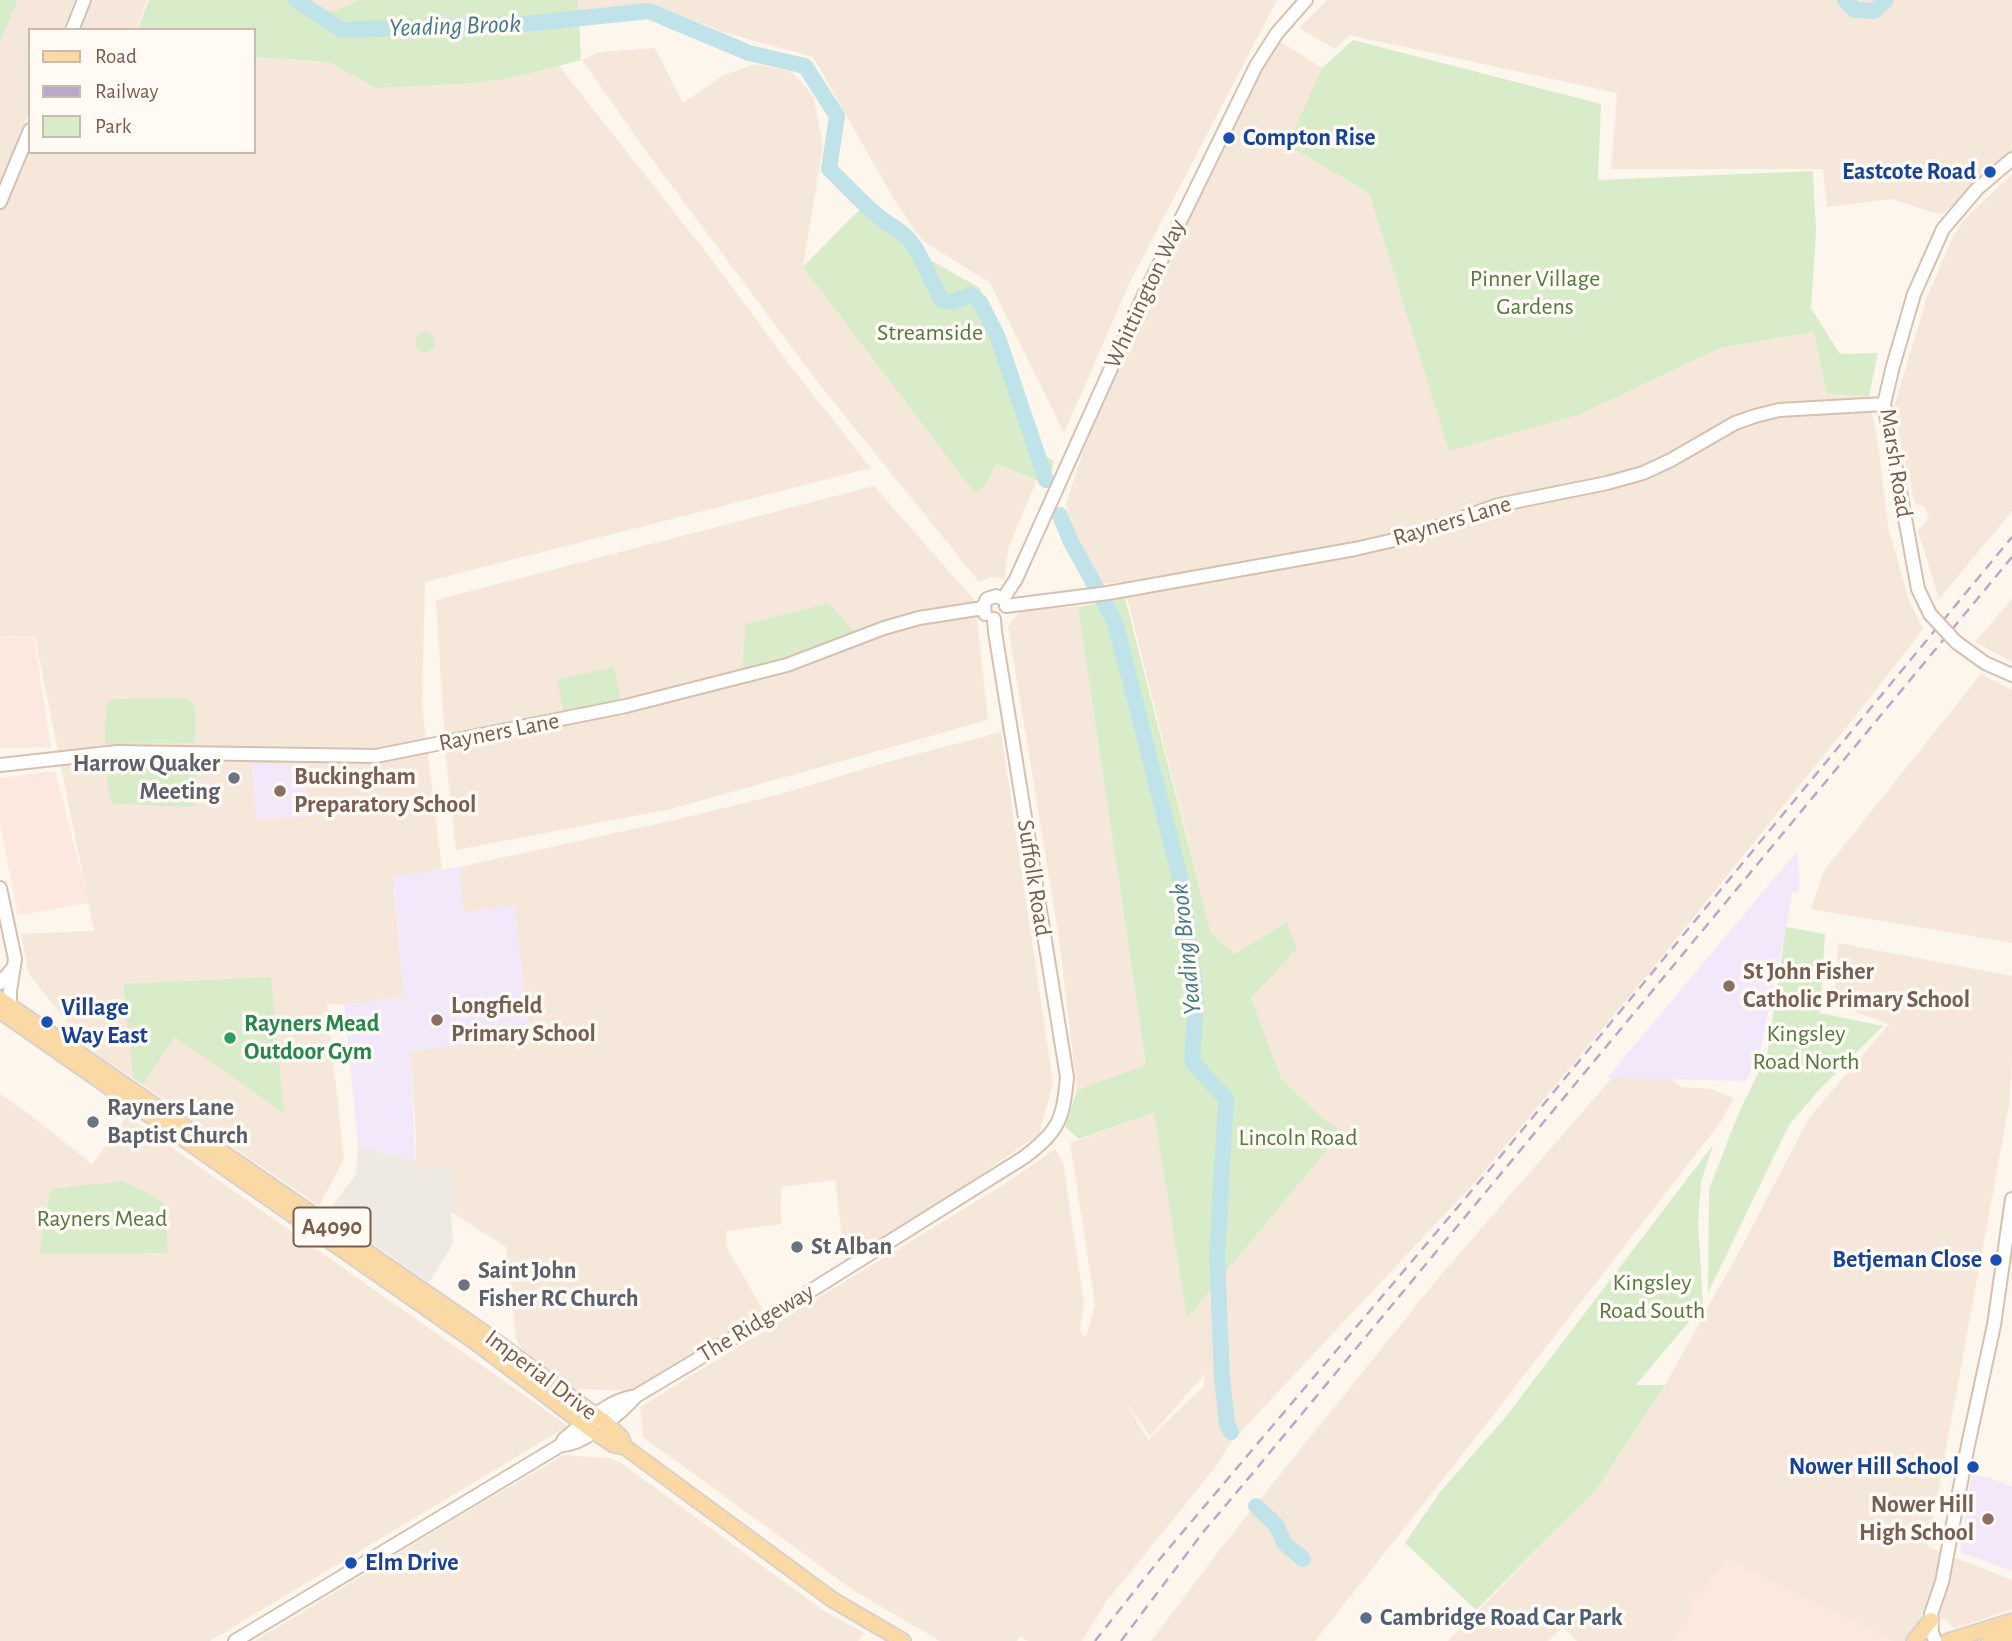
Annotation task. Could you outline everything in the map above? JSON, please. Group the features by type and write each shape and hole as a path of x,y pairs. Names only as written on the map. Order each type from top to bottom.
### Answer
{"main road":[{"name":"Imperial Drive","path":"4,1005 478,1344 595,1424 614,1445 625,1447 833,1600 903,1641"},
{"path":"1914,1641 1933,1614"},
{"path":"1949,1641 2012,1621"},
{"path":"1989,1641 2012,1633"}],"street":[{"path":"73,28 84,0"},
{"name":"Whittington Way","path":"1005,602 1135,315 1256,66 1277,33 1306,0"},
{"path":"0,202 28,135"},
{"name":"Marsh Road","path":"2012,159 1977,189 1943,229 1914,294 1884,404 1917,582 1930,614 1941,629 1961,646 1985,663 2012,676"},
{"name":"Rayners Lane","path":"0,765 117,752 376,755 561,720 787,665 896,624 983,608 984,603 991,597 1005,602 1031,603 1102,594 1343,551 1416,535 1498,505 1643,473 1735,423 1779,410 1884,404"},
{"path":"1014,582 1031,603"},
{"path":"983,608 987,616 994,619 1004,615 1005,602"},
{"name":"Suffolk Road","path":"994,619 1067,1077 1063,1110 1051,1135"},
{"path":"0,888 15,958 10,991 4,1005"},
{"path":"0,983 15,967"},
{"name":"The Ridgeway","path":"236,1641 561,1445 564,1439 595,1424 627,1398 636,1396 780,1310 1023,1158 1051,1135"},
{"path":"1935,1641 1932,1632 1933,1614 1994,1325 2012,1199"},
{"path":"1933,1614 1938,1614 1940,1630 1949,1641"}],"shaded area":[{"path":"18,0 75,0 64,28 28,28 28,114 0,184 0,43"},
{"path":"93,0 147,0 137,28 80,28"},
{"path":"309,0 359,0 329,13"},
{"path":"578,0 1277,0 1130,282 1064,433 990,283 922,240 895,201 813,57 726,33 650,4 579,10"},
{"path":"1327,0 2012,0 2012,153 1941,215 1891,199 1827,207 1823,169 1611,169 1617,93 1349,35 1335,49 1299,28"},
{"path":"1273,37 1322,68 1287,145 1369,193 1449,450 1579,415 1720,348 1815,332 1827,394 1869,396 1889,531 1910,603 1923,629 1648,974 1475,1182 1232,1441 1214,1469 1106,1602 1082,1641 1028,1641 1020,1636 1017,1641 940,1641 856,1592 643,1437 640,1407 1006,1183 1055,1149 1063,1162 1084,1303 1080,1330 1086,1338 1095,1304 1070,1143 1154,1113 1187,1317 1341,1133 1281,1078 1251,998 1296,949 1287,922 1233,954 1211,933 1123,582 1099,584 1087,566 1066,504 1099,402","holes":["1204,1375 1204,1386 1148,1440 1123,1398 1150,1436"]},
{"path":"655,48 683,103 724,75 755,64 790,71 813,95 823,145 803,267 974,493 986,485 996,464 1037,480 1009,546 1004,579 991,577 979,582 820,385 651,158 582,60 599,52"},
{"path":"256,57 328,62 376,88 521,76 559,66 871,468 425,582 422,706 442,869 393,878 404,997 344,1005 327,1003 344,1159 319,1206 87,1047 29,974 21,934 94,931 35,637 0,636 0,211 28,142 28,154 256,154"},
{"path":"2012,174 2012,511 1939,599 1918,531 1929,517 1924,506 1915,504 1893,410 1927,297 1952,239 1962,222"},
{"path":"874,486 975,601 988,720 671,809 456,850 446,759 436,600"},
{"path":"2012,599 2012,662 1975,642"},
{"path":"1078,607 1146,1066 1077,1090 1059,939 1008,626 1022,608"},
{"path":"0,637 34,638 51,747 0,748"},
{"path":"1981,674 2012,690 2012,943 1811,909 1823,872"},
{"path":"1001,732 1053,1083 1039,1134 968,1184 845,1262 835,1180 781,1187 781,1224 726,1231 727,1248 763,1310 634,1391 572,1389 521,1348 516,1339 506,1247 451,1212 415,1171 411,1051 530,1035 514,906 464,913 459,867 777,795"},
{"name":"Buckingham Preparatory School","path":"251,764 304,765 309,817 257,819"},
{"path":"55,771 89,903 18,915 0,823 0,778"},
{"name":"St John Fisher Catholic Primary School","path":"1797,851 1800,881 1798,893 1792,892 1760,1052 1746,1081 1607,1078"},
{"name":"Longfield Primary School","path":"459,867 464,912 514,905 530,1036 411,1051 415,1160 358,1146 344,1005 404,997 393,877"},
{"path":"1838,943 2012,976 2009,1105 1928,1547 2012,1580 2012,1609 1954,1629 1946,1619 1922,1622 1906,1641 1892,1641 1727,1560 1694,1601 1689,1618 1672,1641 1577,1641 1563,1627 1548,1641 1448,1641 1597,1489 1665,1385 1809,1118 1889,1024 1834,1004"},
{"path":"1638,1048 1681,1087 1711,1089 1734,1098 1720,1123 1315,1641 1151,1641 1221,1548 1439,1277"},
{"path":"0,1094 92,1164 127,1116 568,1426 210,1641 0,1641"},
{"path":"358,1146 415,1160 416,1171 451,1166 457,1208 451,1212 453,1244 429,1283 328,1212 356,1174"},
{"path":"564,1455 610,1458 621,1463 824,1611 864,1633 858,1641 255,1641 476,1506"},
{"name":"Nower Hill High School","path":"1972,1474 2012,1487 2012,1571 1960,1552"},
{"path":"1727,1560 1892,1641 1672,1641 1689,1618 1694,1601"}],"green space":[{"path":"0,0 18,0 0,43"},
{"path":"149,0 309,0 329,13 359,0 578,0 581,60 521,76 476,83 376,88 328,62 256,57 256,28 138,28"},
{"name":"Pinner Village Gardens","path":"1353,40 1601,104 1598,180 1813,171 1816,232 1811,308 1840,354 1878,353 1869,396 1827,394 1814,332 1720,348 1579,415 1449,451 1369,193 1287,145 1322,68"},
{"name":"Streamside","path":"863,206 905,246 980,288 1031,448 1054,461 1048,488 1037,480 996,464 986,485 975,494 803,267"},
{"path":"421,332 429,332 435,342 429,352 421,352 415,346 415,338"},
{"name":"Lincoln Road","path":"1125,598 1211,933 1234,954 1287,922 1297,949 1251,998 1281,1078 1320,1116 1342,1132 1187,1318 1154,1113 1079,1139 1065,1127 1077,1090 1146,1065 1078,607"},
{"path":"829,603 855,633 742,671 746,624"},
{"path":"614,667 621,701 564,713 557,680"},
{"path":"186,698 195,706 195,743 105,744 108,702 115,699"},
{"path":"196,756 198,801 195,805 187,807 116,804 110,801 105,757"},
{"name":"Kingsley Road North","path":"1786,927 1825,934 1820,1013 1883,1026 1819,1090 1789,1125 1708,1293 1709,1189 1740,1110 1767,1055"},
{"path":"271,977 284,1113 175,1037 143,1084 133,1078 123,984"},
{"name":"Kingsley Road South","path":"1713,1145 1701,1182 1698,1222 1703,1305 1636,1385 1665,1385 1597,1489 1476,1610 1405,1543 1440,1492 1504,1419"},
{"name":"Rayners Mead","path":"122,1181 164,1203 168,1253 39,1254 51,1189"}],"waterway":[{"name":"Yeading Brook","path":"296,0 342,30 524,24 649,11 749,53 805,66 837,116 829,169 872,211 908,239 920,256 942,300 951,302 971,295 980,302 998,338 1046,480"},
{"path":"1845,0 1855,10 1874,11 1886,0"},
{"name":"Yeading Brook","path":"1060,515 1070,540 1115,622 1183,889 1196,998 1192,1061 1226,1099 1217,1256 1222,1377 1227,1424 1231,1432"},
{"name":"Yeading Brook","path":"1256,1506 1277,1526 1284,1543 1303,1559"}],"railway":[{"path":"1095,1641 1159,1560 1490,1169 2012,537"},
{"path":"1121,1641 1204,1531 2012,557"}],"place":[{"name":"Compton Rise","path":"1229,138"},
{"name":"Eastcote Road","path":"1990,172"},
{"name":"Harrow Quaker Meeting","path":"234,778"},
{"name":"Buckingham Preparatory School","path":"280,791"},
{"name":"St John Fisher Catholic Primary School","path":"1729,986"},
{"name":"Longfield Primary School","path":"437,1020"},
{"name":"Village Way East","path":"47,1022"},
{"name":"Rayners Mead Outdoor Gym","path":"230,1038"},
{"name":"Rayners Lane Baptist Church","path":"93,1122"},
{"name":"St Alban","path":"797,1247"},
{"name":"Betjeman Close","path":"1996,1260"},
{"name":"Saint John Fisher RC Church","path":"464,1285"},
{"name":"Nower Hill School","path":"1973,1467"},
{"name":"Nower Hill High School","path":"1988,1519"},
{"name":"Elm Drive","path":"351,1563"},
{"name":"Cambridge Road Car Park","path":"1366,1618"}]}
